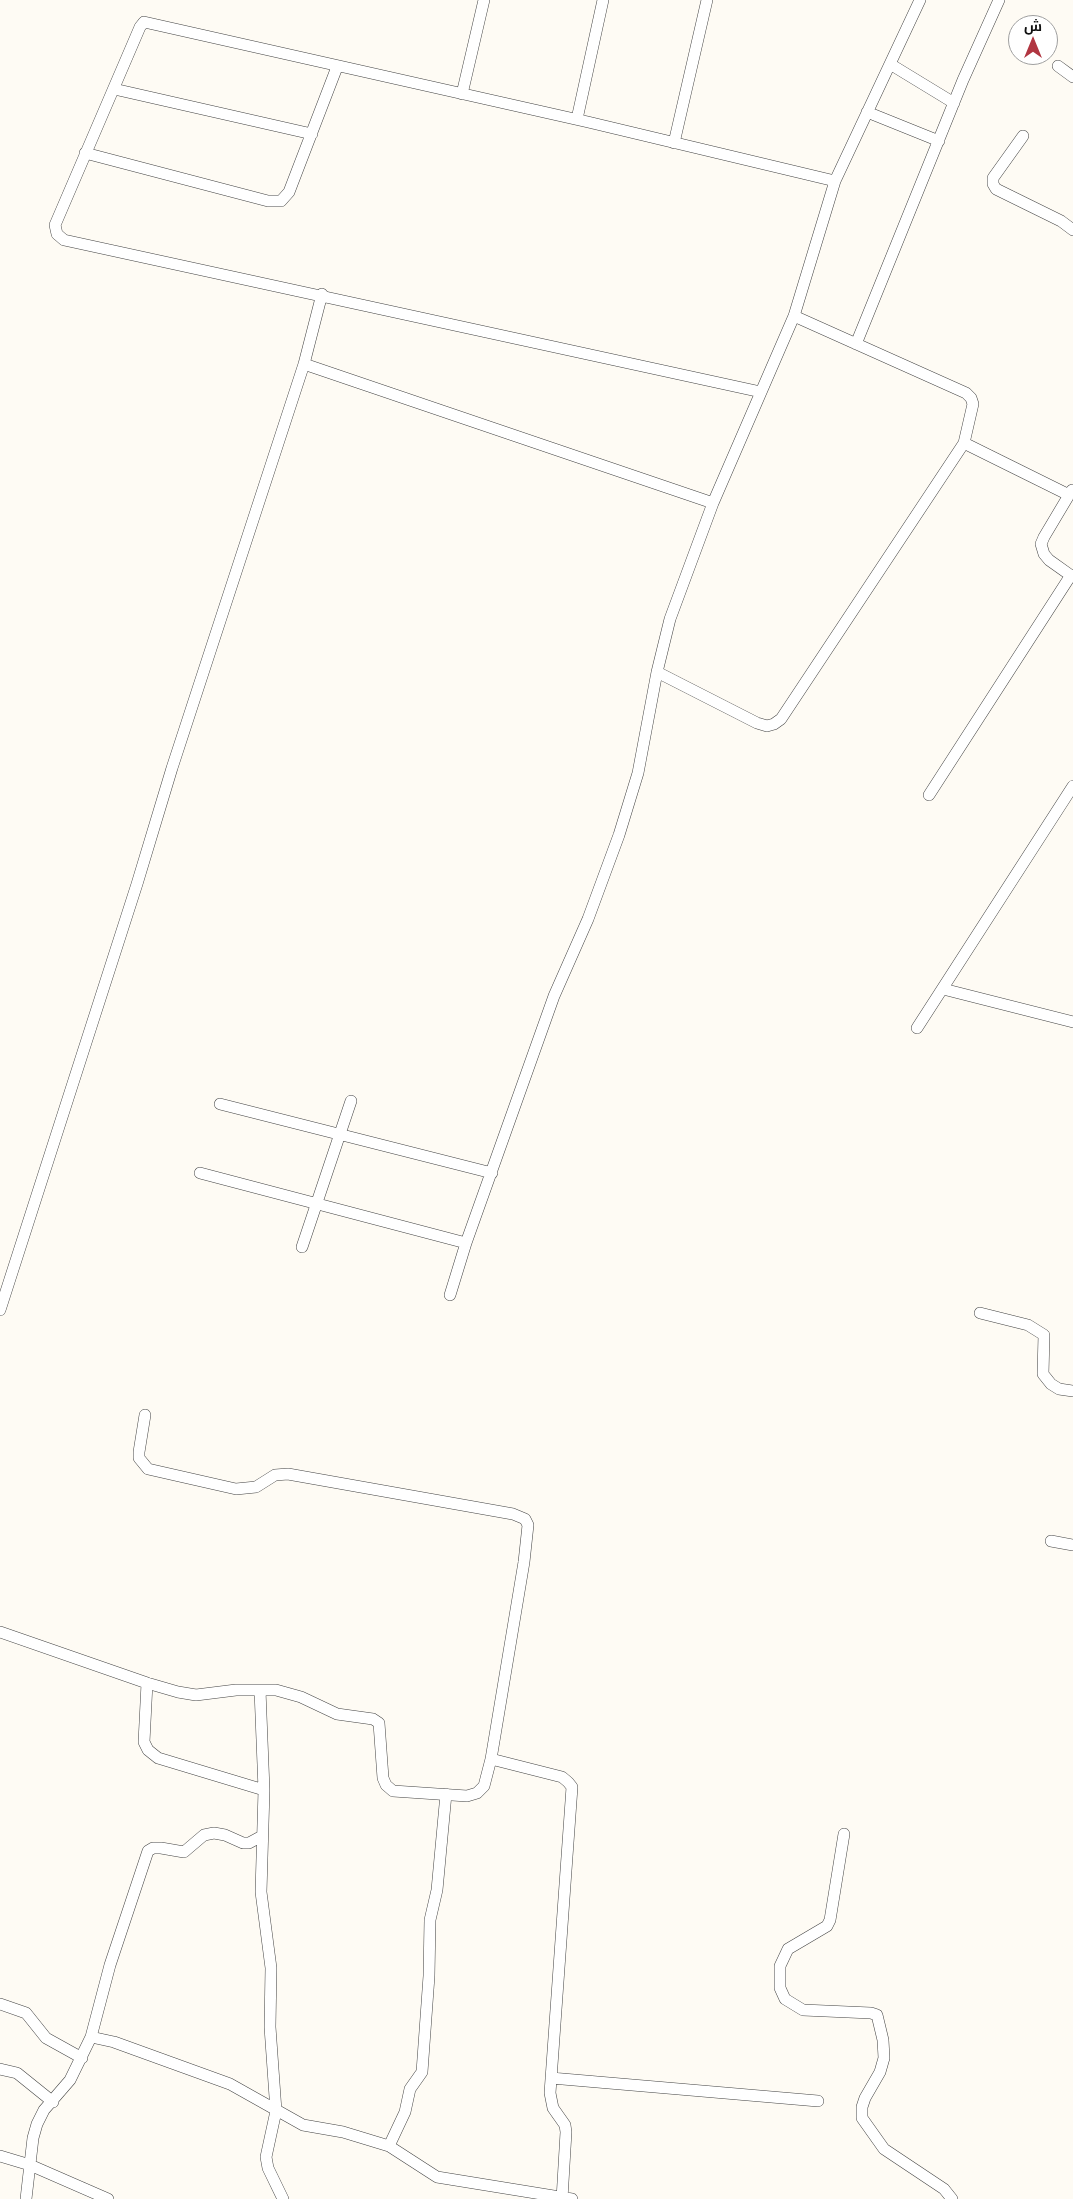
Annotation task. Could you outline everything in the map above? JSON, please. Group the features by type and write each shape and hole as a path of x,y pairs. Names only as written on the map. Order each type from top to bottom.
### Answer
{"street":[{"path":"462,94 484,0"},
{"path":"577,119 603,0"},
{"path":"674,142 707,0"},
{"path":"450,1295 466,1242 554,996 588,919 619,835 638,773 657,672 670,619 713,503 794,316 835,181 920,0"},
{"path":"856,344 954,103 999,0"},
{"path":"761,392 322,294 59,238 55,225 140,27 144,22 336,67 577,119 835,181"},
{"path":"890,64 954,103"},
{"path":"1058,66 1073,77"},
{"path":"85,153 275,202 281,201 289,192 336,67"},
{"path":"114,90 312,134"},
{"path":"867,112 939,141"},
{"path":"1023,136 993,178 992,184 996,189 1061,221 1073,230"},
{"path":"0,1310 137,884 172,768 304,364 322,294"},
{"path":"657,672 757,723 767,726 781,719 964,443 972,413 971,398 966,394 794,316"},
{"path":"304,364 713,503"},
{"path":"929,795 1072,576 1049,560 1044,554 1042,544 1044,536 1071,491 964,443"},
{"path":"917,1028 1073,786"},
{"path":"942,989 1073,1022"},
{"path":"302,1247 351,1101"},
{"path":"220,1104 492,1173"},
{"path":"200,1173 466,1242"},
{"path":"980,1313 1038,1330 1044,1335 1044,1374 1051,1384 1059,1389 1073,1391"},
{"path":"0,1632 147,1683 196,1695 260,1690 288,1692 337,1714 377,1720 379,1723 382,1778 386,1786 393,1791 467,1796 477,1793 484,1786 491,1759 524,1562 528,1525 525,1519 513,1514 288,1474 276,1475 248,1489 236,1489 148,1469 139,1458 145,1415"},
{"path":"1051,1541 1073,1545"},
{"path":"147,1683 144,1742 148,1750 158,1758 264,1790"},
{"path":"260,1690 264,1790 261,1892 271,1968 270,2035 276,2111 266,2158 268,2168 283,2199"},
{"path":"92,2037 121,2044 230,2084 303,2126 343,2132 389,2146 437,2177 566,2199 565,2125 550,2101 572,1787 562,1777 491,1759"},
{"path":"389,2146 405,2112 410,2089 422,2072 429,1976 430,1920 437,1890 446,1794"},
{"path":"26,2199 32,2138 44,2110 53,2102 70,2080 92,2037 110,1965 148,1851 153,1848 161,1848 184,1852 204,1835 214,1833 249,1844 262,1836"},
{"path":"844,1834 827,1926 788,1949 780,1966 780,1988 785,1999 803,2010 870,2012 877,2015 883,2040 884,2058 880,2072 865,2098 862,2107 862,2118 884,2149 944,2189 952,2199"},
{"path":"0,2004 26,2013 46,2038 82,2058"},
{"path":"0,2069 17,2073 53,2102"},
{"path":"551,2078 818,2101"},
{"path":"0,2156 30,2165 108,2199"}]}
